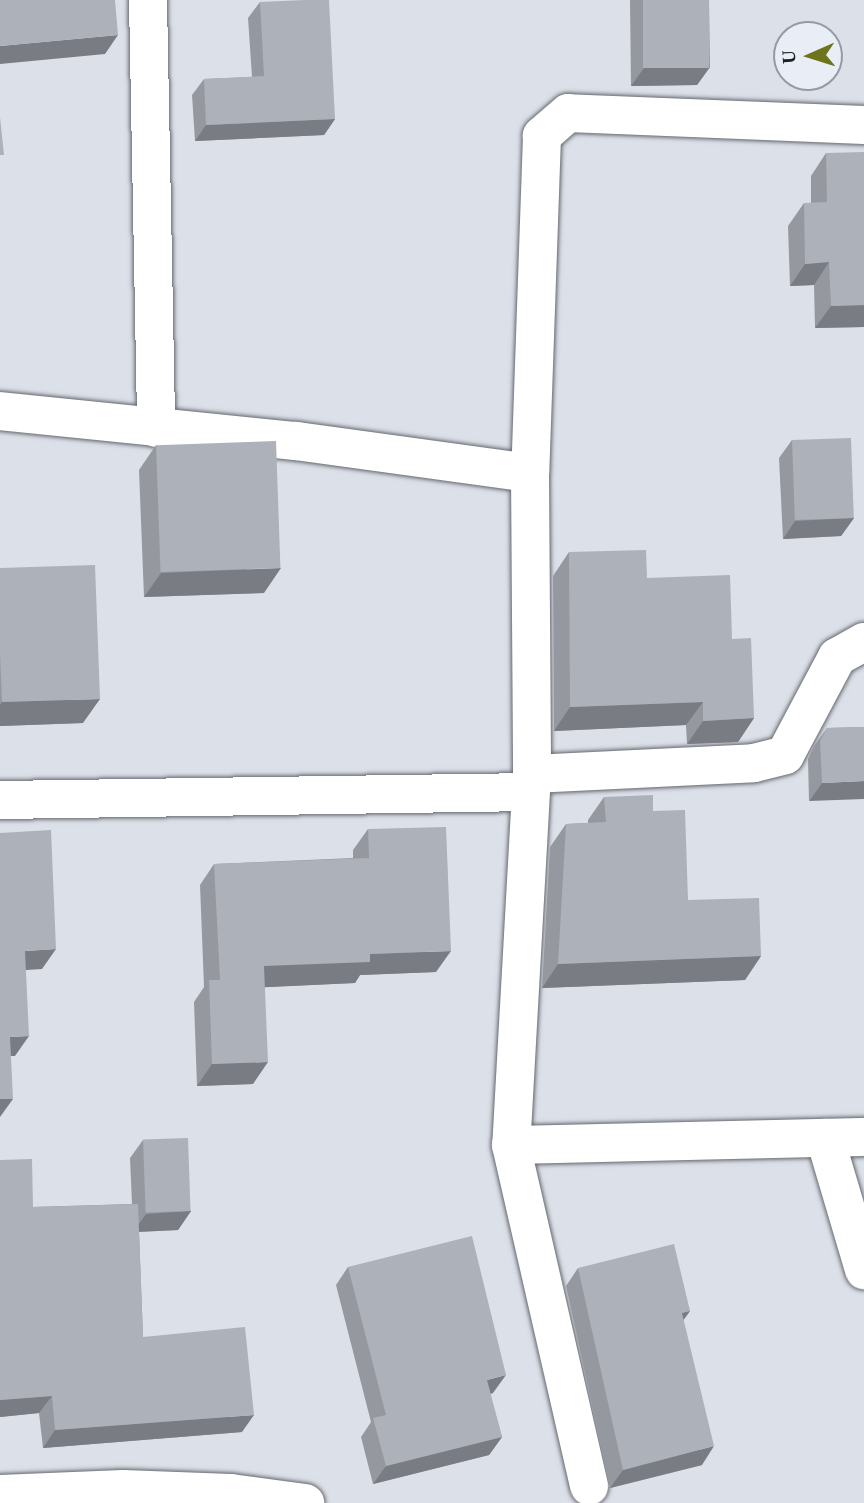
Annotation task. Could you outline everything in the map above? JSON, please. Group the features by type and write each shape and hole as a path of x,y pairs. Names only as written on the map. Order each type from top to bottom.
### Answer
{"street":[{"path":"148,0 156,428"},
{"path":"589,1486 511,1145 531,783 530,473 539,153 542,136 554,121 568,114 864,125"},
{"path":"0,411 296,440 530,473"},
{"path":"0,800 531,783 754,763 785,755 837,657 864,642"},
{"path":"511,1145 864,1137"},
{"path":"825,1138 864,1270"},
{"path":"0,1494 122,1489 230,1493 305,1503"}],"building":[{"path":"0,0 115,0 118,35 0,46"},
{"path":"329,0 335,119 206,125 204,79 264,76 260,2"},
{"path":"643,0 709,0 709,68 643,68"},
{"path":"0,117 4,155 0,155"},
{"path":"864,152 864,305 831,306 829,262 805,264 804,203 827,202 826,153"},
{"path":"851,438 854,518 795,520 792,440"},
{"path":"276,441 280,568 161,572 156,445"},
{"path":"646,550 647,578 730,575 732,639 751,638 754,718 703,721 703,702 570,707 569,552"},
{"path":"95,565 100,699 2,702 0,568"},
{"path":"864,727 864,781 822,783 820,741 827,728"},
{"path":"653,795 653,811 685,810 688,900 759,898 761,956 558,964 566,824 606,822 604,797"},
{"path":"446,827 451,951 370,954 370,962 264,966 268,1062 212,1064 209,980 220,980 214,864 369,858 368,829"},
{"path":"51,830 56,949 25,951 29,1036 10,1037 13,1099 0,1099 0,833"},
{"path":"188,1138 191,1211 146,1213 143,1140"},
{"path":"32,1159 33,1207 138,1204 143,1337 245,1327 254,1415 55,1430 52,1396 0,1400 0,1160"},
{"path":"472,1236 506,1375 487,1380 502,1437 386,1466 373,1418 386,1415 348,1267"},
{"path":"674,1244 690,1311 682,1313 714,1446 623,1470 578,1268"}]}
